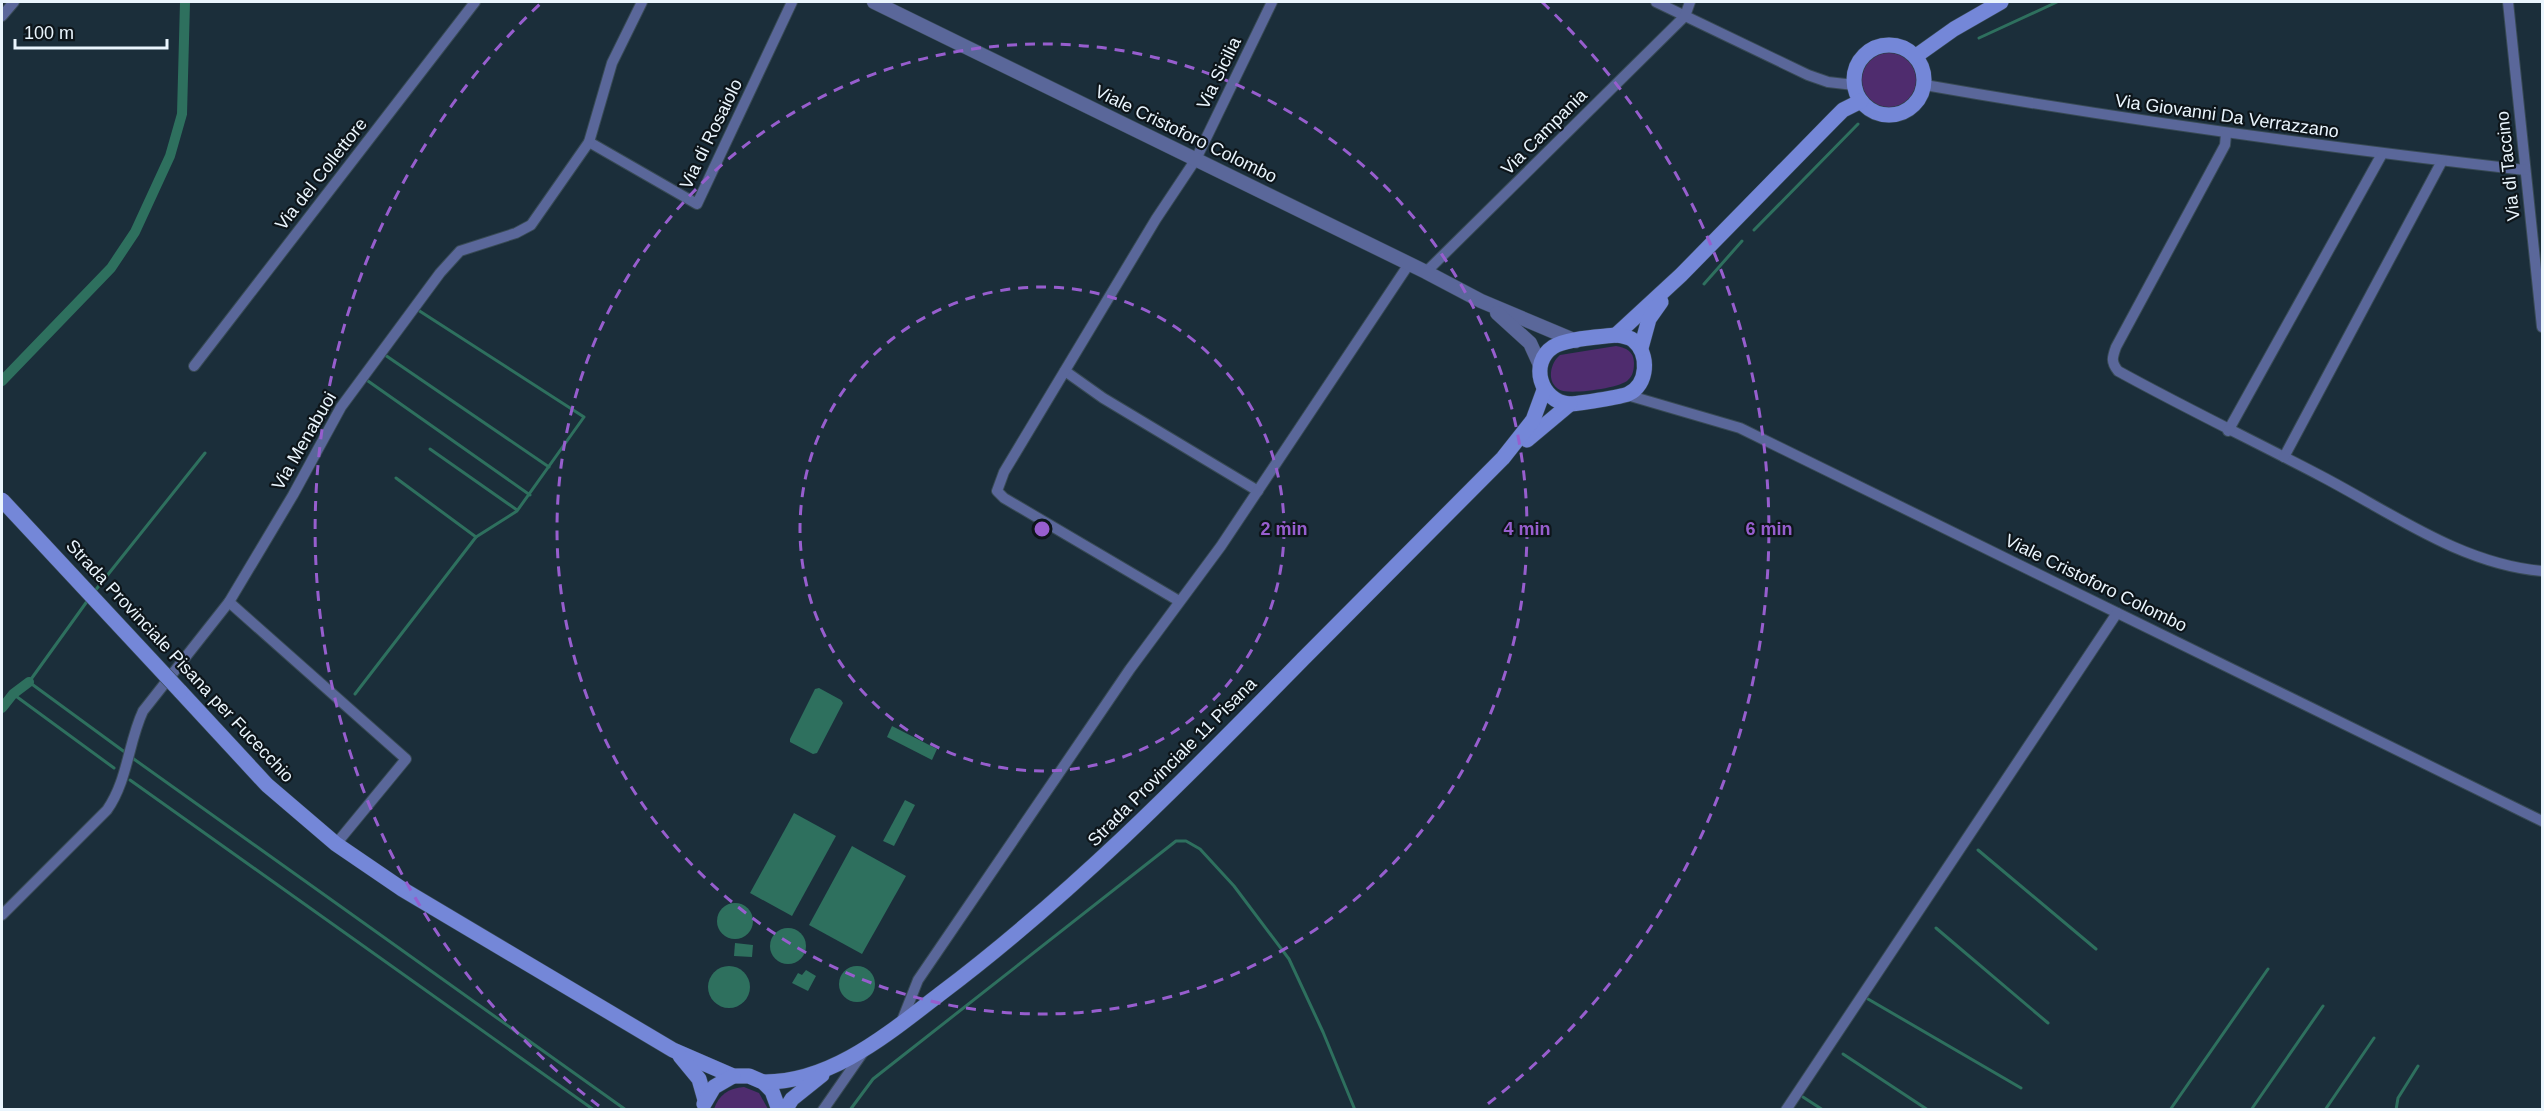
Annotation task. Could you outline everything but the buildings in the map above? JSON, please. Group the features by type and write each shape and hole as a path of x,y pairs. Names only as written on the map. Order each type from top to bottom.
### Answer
{"main road":[{"path":"1916,56 1954,29 2001,2"},
{"path":"1881,45 1900,46 1916,56 1924,70 1925,85 1917,102 1903,113 1884,115 1875,113 1861,101 1854,85 1856,68 1865,54 1872,49 1881,45"},
{"path":"1616,335 1681,275 1834,118 1843,110 1861,101"},
{"path":"1641,348 1649,319 1681,275"},
{"path":"1540,365 1546,353 1556,345 1616,335 1631,338 1641,348 1644,356 1643,376 1638,386 1627,395"},
{"name":"Strada Provinciale 11 Pisana","path":"1503,458 1533,420 1544,390 1540,378 1540,365"},
{"path":"1544,390 1554,399 1570,404"},
{"name":"Strada Provinciale 11 Pisana","path":"785,1110 792,1099 840,1062 901,1024 971,971 1090,871 1503,458 1570,404 1627,395"},
{"name":"Strada Provinciale Pisana per Fucecchio","path":"2,500 267,785 336,844 402,889 673,1050 733,1076 748,1076 763,1082"},
{"name":"Strada Provinciale Pisana per Fucecchio","path":"673,1050 699,1079 704,1105"},
{"name":"Strada Provinciale 11 Pisana","path":"763,1082 791,1080 840,1062"},
{"name":"Strada Provinciale Pisana per Fucecchio","path":"704,1105 714,1087 733,1076"},
{"path":"763,1082 772,1091 779,1110"}],"street":[{"path":"2,16 14,2"},
{"name":"Via del Collettore","path":"194,366 475,2"},
{"name":"Via Menabuoi","path":"2,915 106,810 116,796 143,711 229,602 341,407 440,273 460,251 516,233 531,225 589,142 612,63 642,2"},
{"name":"Via di Rosaiolo","path":"589,142 697,204 792,2"},
{"name":"Viale Cristoforo Colombo","path":"874,2 1481,301 1576,341"},
{"name":"Via Sicilia","path":"1179,602 997,492 1004,472 1156,219 1196,159 1272,2"},
{"path":"1656,2 1808,75 1828,82 1854,85"},
{"path":"1685,16 1690,2"},
{"name":"Via di Taccino","path":"2508,2 2542,327"},
{"name":"Via Campania","path":"1426,272 1685,16"},
{"name":"Via Giovanni Da Verrazzano","path":"1925,85 2060,109 2226,134 2525,170"},
{"path":"2226,134 2225,146 2112,358 2118,371 2444,543 2505,563 2542,571"},
{"path":"2228,430 2382,154"},
{"path":"2284,457 2442,161"},
{"path":"901,1024 918,980 1130,669 1258,491 1409,264"},
{"name":"Viale Cristoforo Colombo","path":"1481,301 1515,327 1530,343 1540,365"},
{"path":"1065,371 1103,398 1258,491"},
{"name":"Viale Cristoforo Colombo","path":"1627,395 1740,428 2542,821"},
{"path":"229,602 406,759 336,844"},
{"path":"1786,1110 2117,613"},
{"path":"823,1110 868,1046"}],"shaded area":[{"path":"1884,53 1894,53 1908,61 1914,70 1916,80 1914,90 1908,99 1894,107 1884,107 1867,95 1862,85 1862,75 1874,58"},
{"path":"1616,346 1629,351 1634,359 1632,374 1623,383 1606,388 1574,392 1560,390 1553,383 1552,368 1560,355"},
{"path":"819,688 843,703 817,753 813,754 790,742 790,739 815,689"},
{"path":"892,726 937,749 932,760 887,737"},
{"path":"905,800 915,805 894,846 883,841"},
{"path":"794,813 836,836 792,916 750,893"},
{"path":"852,846 906,876 862,954 809,925"},
{"path":"735,903 747,909 753,921 747,933 735,939 723,933 717,921 723,909"},
{"path":"788,928 800,934 806,946 800,958 788,964 776,958 770,946 776,934"},
{"path":"735,943 753,945 752,957 734,956"},
{"path":"729,966 737,967 744,972 749,979 749,995 744,1002 737,1007 729,1008 721,1007 714,1002 709,995 708,987 709,979 714,972 721,967"},
{"path":"857,966 869,972 875,984 869,996 857,1002 845,996 839,984 845,972"},
{"path":"806,970 816,976 808,991 792,983 798,973 802,975"},
{"path":"744,1087 759,1093 768,1109 714,1109 725,1093"}],"waterway":[{"path":"2,381 111,268 135,232 170,156 182,114 185,2"},
{"path":"1979,38 2057,2"},
{"path":"1754,230 1858,124"},
{"path":"1704,284 1742,241"},
{"path":"355,694 476,537 517,511 584,417 418,310"},
{"path":"385,355 549,467"},
{"path":"368,381 530,495"},
{"path":"430,449 517,510"},
{"path":"94,592 205,453"},
{"path":"396,478 476,537"},
{"path":"88,600 29,682 126,753"},
{"path":"2,708 13,694 29,682"},
{"path":"13,694 114,768"},
{"path":"131,757 626,1110"},
{"path":"130,780 594,1110"},
{"path":"850,1110 873,1079 1176,841 1186,841 1200,849 1234,886 1289,959 1323,1032 1355,1110"},
{"path":"1978,850 2096,949"},
{"path":"1936,928 2048,1023"},
{"path":"2170,1110 2268,969"},
{"path":"1868,999 2021,1088"},
{"path":"2251,1110 2323,1006"},
{"path":"2325,1110 2374,1038"},
{"path":"1843,1054 1928,1110"},
{"path":"2396,1110 2398,1098 2418,1066"},
{"path":"1803,1097 1823,1110"}]}
